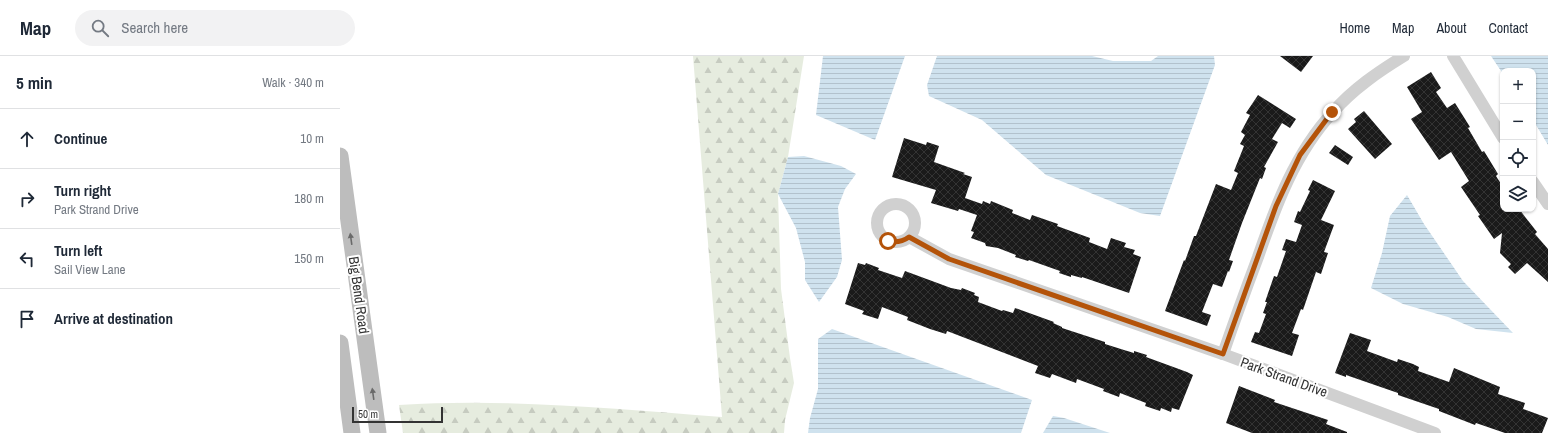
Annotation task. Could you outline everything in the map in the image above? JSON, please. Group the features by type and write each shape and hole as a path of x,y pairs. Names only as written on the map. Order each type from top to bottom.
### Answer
{"main road":[{"name":"Big Bend Road","path":"340,156 378,433"},
{"name":"Big Bend Road","path":"340,343 352,433"}],"street":[{"path":"1223,354 1276,206 1300,155 1332,112 1352,92 1374,75 1404,56"},
{"path":"1453,56 1500,133"},
{"path":"1536,186 1548,204"},
{"name":"Park Strand Drive","path":"909,237 949,259 1223,354 1435,433"}],"green space":[{"path":"693,56 804,56 788,157 778,194 781,289 794,383 785,420 784,433 403,433 399,405 480,403 561,405 722,417"}],"water":[{"path":"823,56 905,56 875,140 816,115"},
{"path":"937,56 1092,56 1113,61 1151,61 1158,56 1214,56 1215,65 1160,216 1140,213 1046,175 982,120 929,96 927,85"},
{"path":"1491,56 1548,56 1548,145 1536,125 1536,68 1500,68 1500,70"},
{"path":"804,156 841,166 856,174 845,189 838,207 842,260 837,277 819,302 805,280 805,262 796,228 778,194 788,157"},
{"path":"1407,195 1424,224 1463,281 1513,333 1476,329 1448,317 1403,304 1371,288 1382,253 1390,216"},
{"path":"832,329 1032,400 1021,433 808,433 810,418 818,389 818,339"},
{"path":"1053,416 1064,418 1110,433 1043,433"}],"building":[{"path":"1280,56 1313,56 1301,72"},
{"path":"1431,72 1441,88 1436,92 1447,108 1455,103 1470,127 1468,128 1482,152 1484,151 1498,174 1496,176 1500,182 1500,212 1521,212 1537,232 1535,234 1548,249 1548,282 1527,263 1515,274 1508,267 1511,264 1500,253 1502,233 1494,239 1478,216 1480,215 1461,187 1469,181 1451,152 1439,160 1411,119 1422,112 1407,87"},
{"path":"1258,95 1296,119 1290,128 1282,123 1272,139 1278,142 1264,167 1266,168 1262,179 1260,178 1242,223 1229,260 1233,261 1229,272 1228,271 1222,287 1213,284 1202,312 1211,315 1207,326 1165,311 1184,260 1185,261 1194,236 1196,236 1216,184 1231,190 1238,173 1234,171 1244,146 1240,144 1245,135 1241,132 1250,115 1246,113"},
{"path":"1364,111 1392,144 1375,159 1348,129 1356,122 1354,119"},
{"path":"904,138 926,145 927,142 939,146 934,162 972,177 965,198 982,204 983,201 990,204 991,201 1013,210 1012,213 1030,220 1032,215 1058,224 1057,226 1090,238 1089,242 1107,249 1111,238 1126,243 1124,247 1135,250 1133,254 1141,257 1129,293 1082,277 1071,275 1071,277 1059,273 1060,271 1029,260 1015,257 1016,255 998,248 986,246 985,243 971,238 974,232 971,231 977,215 959,209 958,211 931,203 936,190 892,177"},
{"path":"1335,145 1353,157 1348,165 1329,153"},
{"path":"1313,180 1335,191 1321,220 1334,225 1324,252 1328,253 1321,274 1316,272 1303,310 1301,309 1292,333 1299,335 1292,356 1251,342 1255,332 1259,333 1266,314 1263,313 1267,302 1265,302 1274,276 1277,277 1286,251 1282,250 1286,239 1296,242 1302,225 1294,222 1298,211 1300,212 1310,191 1308,190"},
{"path":"858,263 865,265 866,263 879,268 878,270 902,278 905,271 951,288 961,290 962,288 975,293 974,295 979,297 978,302 1002,311 1013,313 1015,308 1054,322 1053,323 1062,328 1105,342 1105,344 1134,353 1134,351 1147,355 1146,357 1193,375 1179,410 1172,408 1171,412 1161,408 1160,411 1145,406 1146,403 1120,393 1119,397 1103,391 1104,389 1077,379 1076,383 1052,374 1050,378 1035,373 1038,366 947,331 946,334 930,329 907,320 908,317 882,307 878,319 862,314 864,311 845,304"},
{"path":"1350,333 1371,340 1367,351 1397,362 1398,359 1413,364 1419,367 1418,371 1449,382 1454,368 1500,387 1498,394 1525,403 1523,409 1548,418 1542,433 1505,433 1476,423 1475,425 1439,411 1439,409 1398,395 1398,393 1346,375 1346,377 1335,373"},
{"path":"1239,386 1275,400 1274,402 1328,420 1326,424 1347,433 1252,433 1226,423"}],"route":[{"path":"888,241 904,241 909,237 949,259 1223,354 1276,206 1300,155 1332,112"}]}
